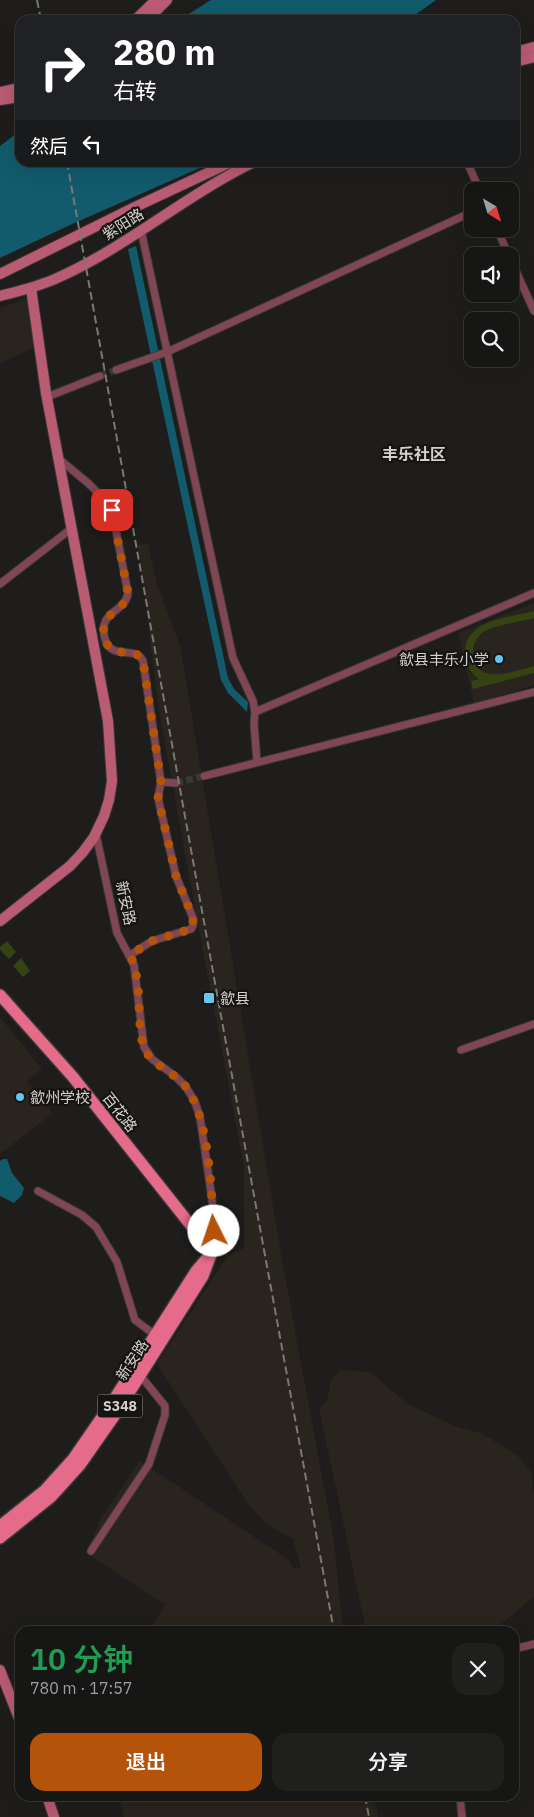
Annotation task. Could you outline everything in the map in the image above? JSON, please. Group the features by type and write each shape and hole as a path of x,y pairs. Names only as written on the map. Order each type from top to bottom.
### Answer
{"main road":[{"name":"百花路","path":"0,995 73,1077 212,1252"},
{"name":"新安路","path":"0,1526 45,1490 69,1464 109,1407 196,1271 212,1252"},
{"name":"新安路","path":"0,1538 51,1497 72,1475 204,1276 212,1252"}],"street":[{"path":"152,15 167,0"},
{"path":"140,15 153,1"},
{"path":"520,51 534,47"},
{"path":"520,61 534,57"},
{"path":"0,92 15,89"},
{"path":"0,100 15,98"},
{"name":"紫阳路","path":"0,274 124,212 220,167"},
{"name":"紫阳路","path":"0,296 31,288 67,273 142,230 205,188 245,167"},
{"path":"469,167 476,182"},
{"path":"116,370 165,353 464,216"},
{"path":"142,230 165,353 232,658 253,701 257,762"},
{"path":"519,277 534,311"},
{"path":"0,922 70,866 83,852 96,833 104,816 111,791 112,772 108,721 47,397 31,288"},
{"path":"47,397 100,376"},
{"path":"59,459 108,503 114,513 128,593 123,603 106,618 105,638 108,645 116,652 135,653 143,661 161,782 158,798 176,876 193,918 193,926 187,930 152,941 130,955"},
{"path":"0,584 72,528"},
{"path":"255,712 534,593"},
{"path":"204,776 534,692"},
{"path":"161,782 176,784"},
{"name":"新安路","path":"96,833 117,933 130,955 135,970 144,1047 152,1060 175,1076 186,1087 195,1102 200,1117 212,1199 214,1231 212,1252"},
{"path":"461,1050 534,1024"},
{"path":"38,1191 82,1215 96,1227 117,1262 135,1320 154,1336"},
{"path":"91,1551 149,1464 165,1415 165,1406 140,1374"},
{"path":"519,1648 534,1644"},
{"path":"0,1670 15,1708"},
{"path":"48,1801 54,1817"},
{"path":"460,1801 462,1817"}],"shaded area":[{"path":"26,299 29,304 36,347 0,363 0,308"},
{"path":"148,543 157,584 180,645 282,1260 334,1541 342,1626 152,1626 165,1605 94,1558 87,1550 102,1516 140,1461 289,1560 293,1568 301,1568 293,1539 266,1524 248,1504 157,1364 228,1255 244,1248 244,1167 158,704 138,545"},
{"name":"歙县丰乐小学","path":"534,603 534,685 474,704 458,633"},
{"name":"歙州学校","path":"0,1017 42,1069 27,1081 53,1113 0,1154"},
{"path":"341,1370 370,1372 408,1404 455,1426 481,1433 516,1454 531,1472 534,1493 534,1597 498,1626 365,1626 319,1408 327,1401 331,1380"},
{"path":"119,1801 375,1801 378,1817 124,1817"}],"green space":[{"path":"534,611 534,618 500,626 482,633 475,642 473,654 475,664 481,671 488,674 507,673 534,666 534,673 473,689 471,681 479,679 468,667 465,652 467,641 473,633 481,626 501,618"},
{"path":"7,941 16,952 9,959 0,950 0,947"},
{"path":"21,958 30,971 23,977 13,966"}],"water":[{"path":"211,0 436,0 415,15 187,15"},
{"path":"15,135 15,167 202,167 0,258 0,146"},
{"path":"136,246 228,678 234,689 248,702 247,712 228,693 221,680 128,249"},
{"path":"7,1159 12,1173 24,1188 22,1195 14,1203 0,1196 0,1161"}],"tunnel":[{"path":"100,376 116,370"},
{"path":"176,783 204,776"}],"railway":[{"path":"37,0 40,15"},
{"path":"68,167 333,1626"},
{"path":"366,1801 369,1817"}],"place":[{"name":"歙县丰乐小学","path":"499,659"},
{"name":"歙县","path":"209,998"},
{"name":"歙州学校","path":"20,1097"}],"district":[{"name":"丰乐社区","path":"414,454"}],"route":[{"path":"112,510 128,597 121,606 106,618 105,638 108,645 116,652 135,653 143,661 161,782 158,798 176,876 193,918 191,929 152,941 130,955 135,970 143,1043 147,1054 152,1060 181,1081 191,1094 200,1117 209,1168 214,1231"}]}
